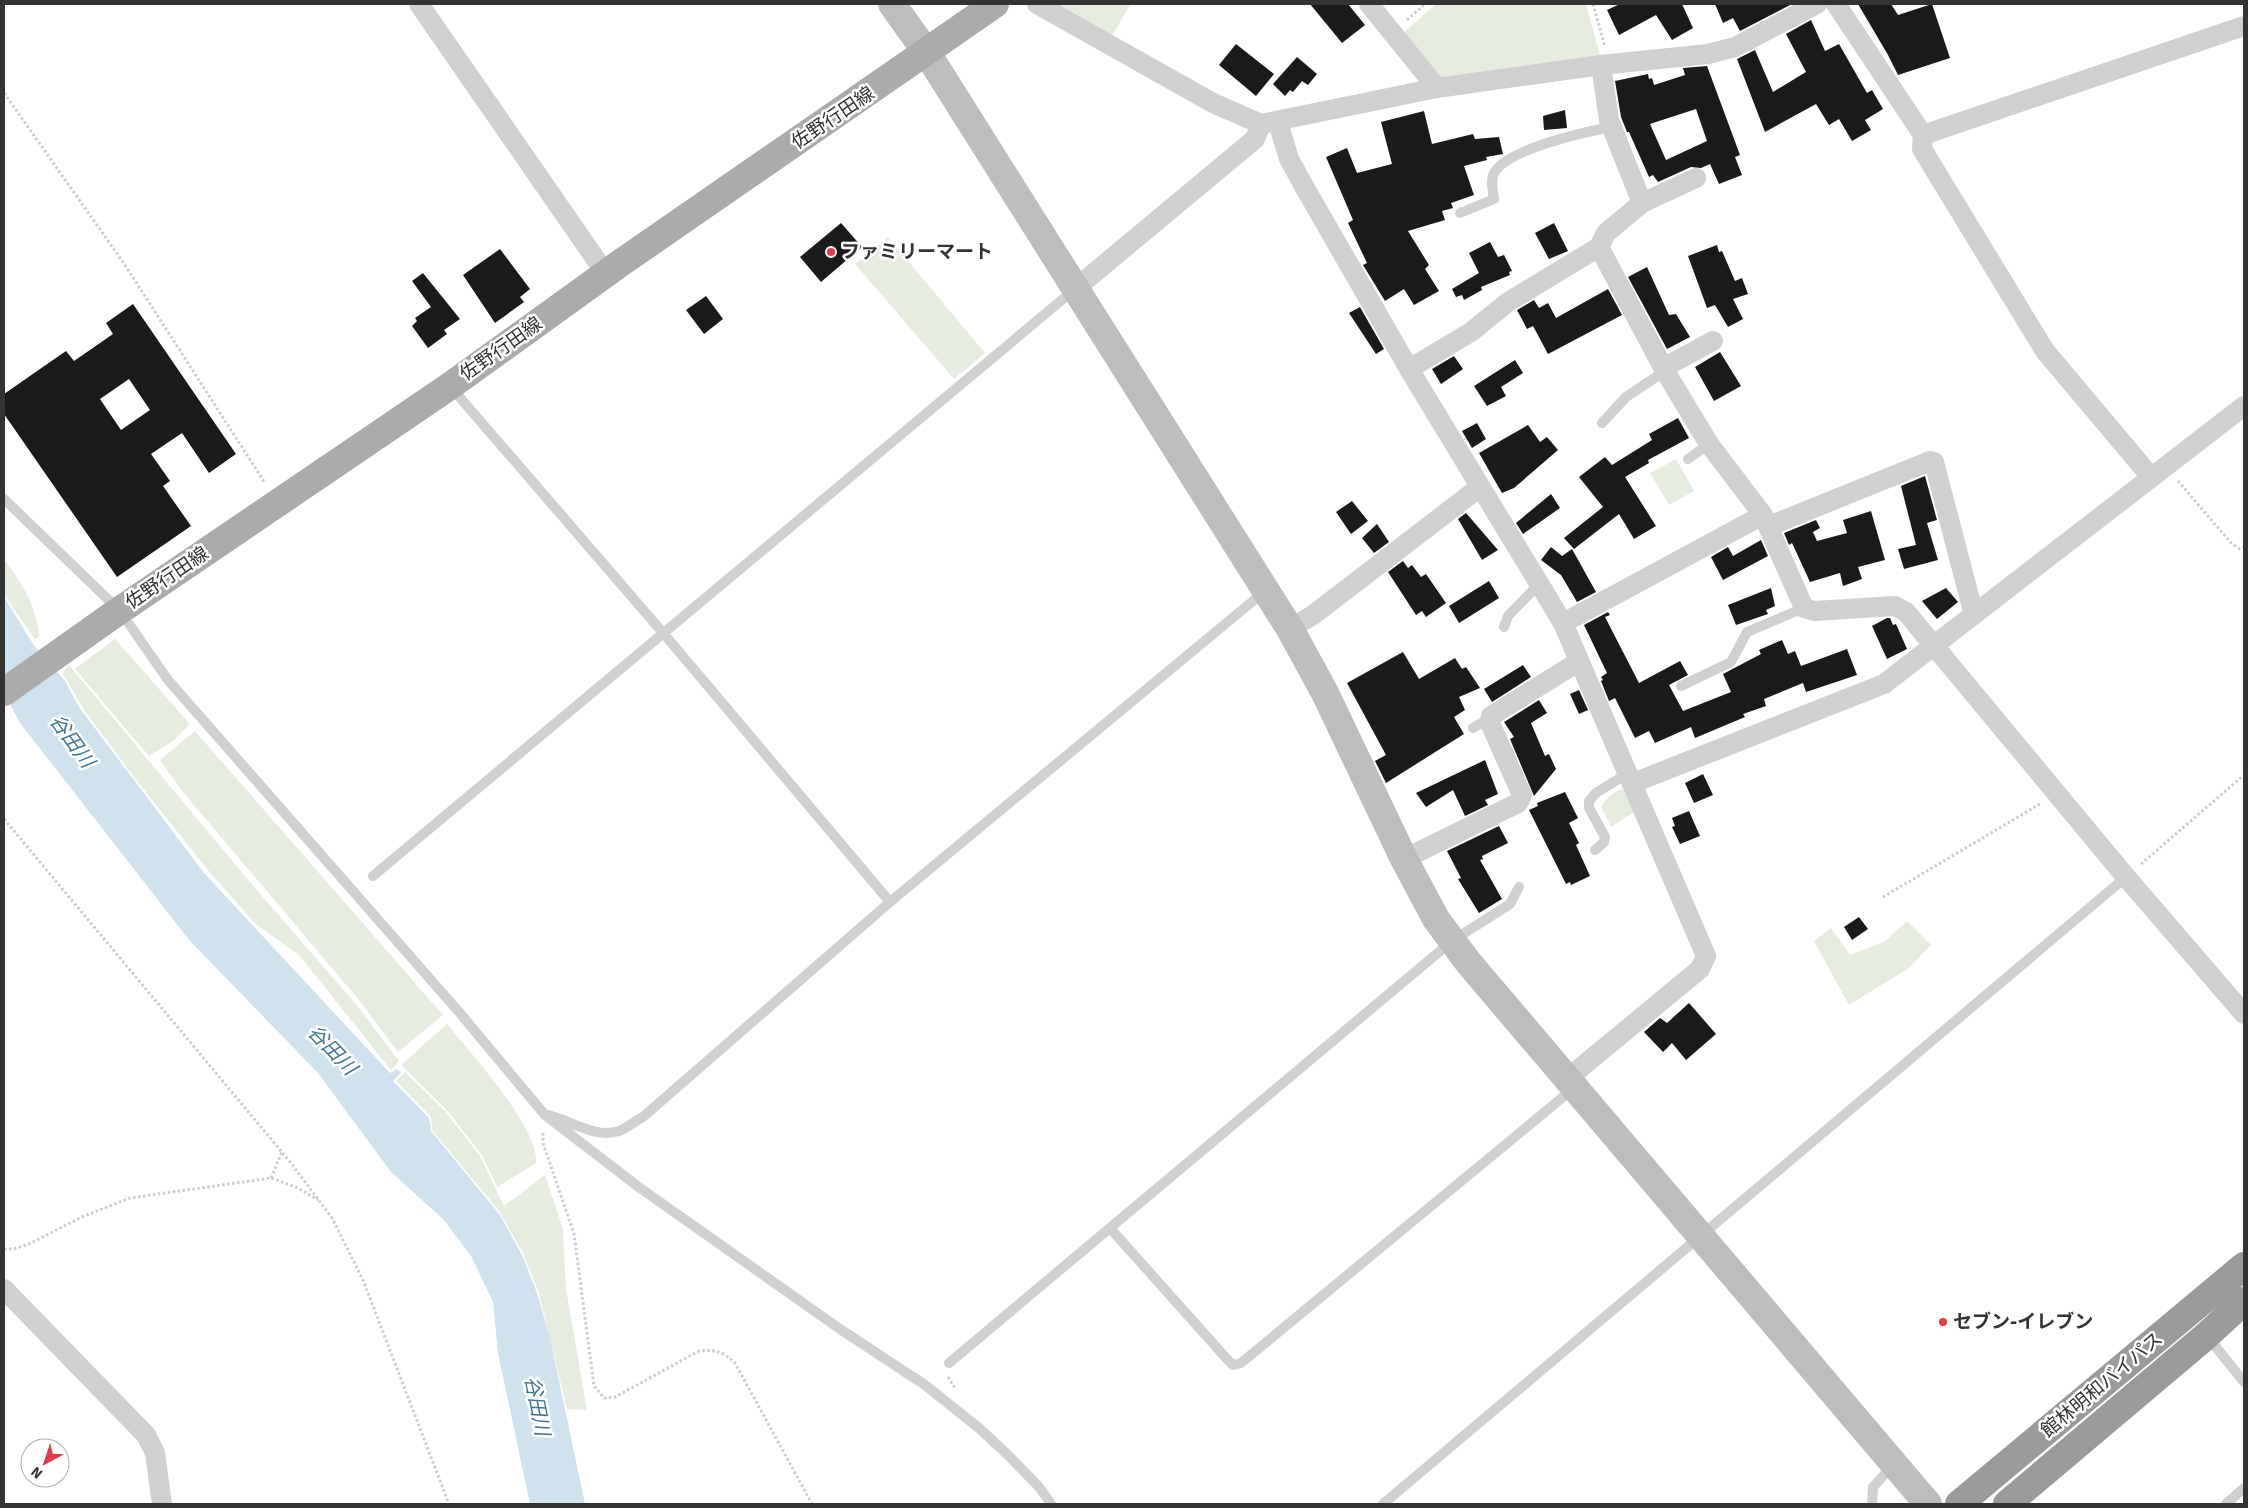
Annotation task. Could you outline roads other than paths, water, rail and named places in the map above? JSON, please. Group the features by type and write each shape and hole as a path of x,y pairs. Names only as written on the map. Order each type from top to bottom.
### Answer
{"highway":[{"name":"館林明和バイパス","path":"1959,1504 2244,1266"},
{"name":"館林明和バイパス","path":"2007,1504 2206,1336 2244,1301"}],"main road":[{"name":"佐野行田線","path":"4,692 278,502 450,386 606,274 995,4"}],"street":[{"path":"419,4 606,274"},
{"path":"892,4 927,53 1290,629 1325,693 1404,859 1436,919 1452,941 1699,1236 1928,1504"},
{"path":"1037,4 1213,103 1269,123 1437,88 1605,64 1708,54 1735,47 1817,4"},
{"path":"1369,4 1437,88"},
{"path":"1836,4 1923,135 1922,149 2045,351 2158,472"},
{"path":"1923,135 2244,26"},
{"path":"1605,64 1608,120 1642,203"},
{"path":"1076,288 1255,139 1269,123"},
{"path":"1269,123 1409,369 1563,623 1578,662 1706,956 1700,969 1571,1083"},
{"path":"1409,369 1471,332 1508,302 1599,247 1606,233 1642,203 1696,178"},
{"path":"1599,247 1664,370 1710,444 1766,521 1804,608 1814,611 1895,606 1906,612 2126,877 2244,1014"},
{"path":"1664,370 1713,341"},
{"path":"1630,778 1884,684 2244,406"},
{"path":"1563,623 1766,521 1930,461 1934,462 1974,615"},
{"path":"1290,629 1321,609 1480,487"},
{"path":"1404,859 1518,803 1522,795 1490,723 1491,716 1578,662"},
{"path":"4,1289 146,1435 155,1453 162,1504"}],"lane":[{"path":"1460,213 1494,200 1492,181 1494,173 1504,162 1561,137 1611,127"},
{"path":"373,876 1076,288"},
{"path":"1602,423 1626,397 1664,370"},
{"path":"450,386 664,634 890,902"},
{"path":"1688,459 1710,444"},
{"path":"4,499 115,614 168,680 459,1012 545,1115 680,1216 840,1329 924,1385 978,1428 1008,1455 1040,1488 1051,1504"},
{"path":"1504,627 1508,616 1539,584"},
{"path":"545,1115 560,1118 593,1133 618,1131 643,1117 890,902 1266,590"},
{"path":"1681,686 1731,662 1747,632 1804,608"},
{"path":"1473,728 1491,716"},
{"path":"1595,850 1604,842 1605,837 1589,808 1589,801 1596,793 1630,778"},
{"path":"1383,1504 2126,877"},
{"path":"949,1363 1452,941 1510,904 1519,888"},
{"path":"1110,1228 1226,1358 1233,1364 1241,1363 1571,1083"},
{"path":"2206,1336 2244,1382"},
{"path":"1872,1504 1873,1487 1876,1481 1894,1465"},
{"path":"2226,1504 2244,1488"}],"water":[{"name":"谷田川","path":"4,597 33,644 65,681 79,707 204,873 390,1073 397,1069 401,1073 393,1081 429,1118 431,1131 500,1215 523,1257 537,1293 550,1338 585,1504 530,1504 498,1353 493,1302 471,1256 443,1219 391,1172 318,1073 190,941 20,723 4,693"}],"place":[{"name":"ファミリーマート","path":"831,252"},
{"name":"セブン-イレブン","path":"1943,1322"}]}
